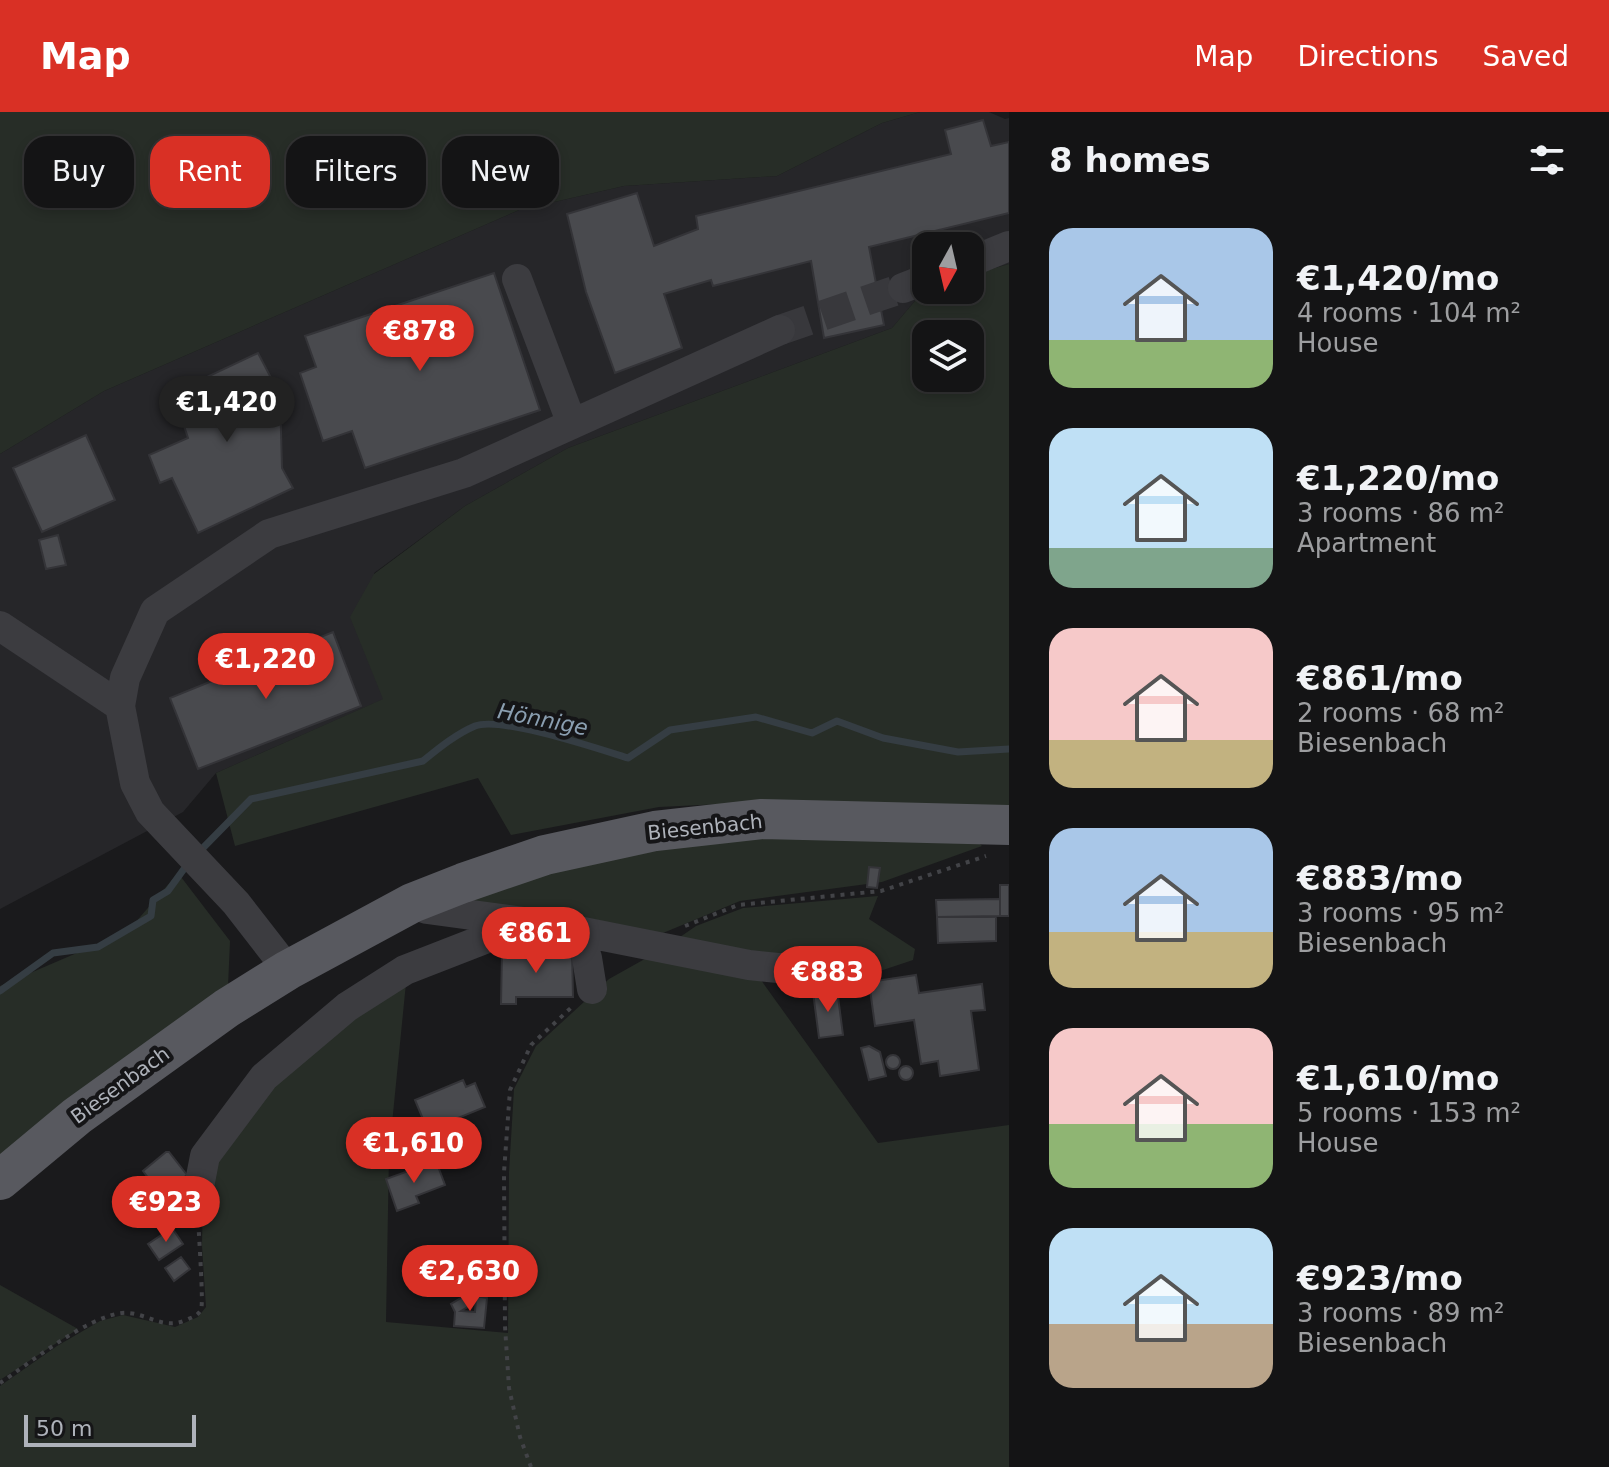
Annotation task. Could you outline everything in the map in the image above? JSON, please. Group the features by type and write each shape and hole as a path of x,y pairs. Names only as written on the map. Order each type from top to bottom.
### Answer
{"main road":[{"name":"Biesenbach","path":"0,1180 77,1116 227,1008 288,970 412,903 545,855 655,831 762,819 1000,840"}],"street":[{"path":"984,256 1009,246"},
{"path":"517,279 572,424"},
{"path":"288,970 236,903 150,812 135,783 120,706 125,678 155,611 269,534 464,473 780,330"},
{"path":"0,626 120,706"},
{"path":"412,903 427,909 578,931 749,965 855,976"},
{"path":"199,1187 205,1156 264,1077 347,1007 405,970 524,923"},
{"path":"578,931 587,958 592,989"}],"path":[{"path":"656,947 688,924 738,905 881,891 969,864 1000,840"},
{"path":"531,1467 520,1437 509,1388 505,1326 504,1172 510,1090 531,1045 592,989"},
{"path":"0,1383 55,1345 100,1320 123,1313 174,1326 197,1315 203,1306 198,1245 199,1187"}],"shaded area":[{"path":"0,112 920,112 882,123 777,176 624,186 559,201 559,136 442,136 442,208 528,208 104,391 0,454"},
{"path":"920,112 989,112 1009,118 1009,264 984,271 984,232 912,232 912,304 892,328 568,448 465,506 374,573 384,699 216,773 183,812 0,909 0,454 104,391 519,210 559,208 559,201 624,186 777,176 882,123"},
{"path":"1009,264 1009,806 785,801 659,807 511,835 478,778 235,846 216,773 383,699 350,617 374,574 465,506 568,448 892,328 912,304 984,304 984,271"},
{"path":"766,833 971,835 982,846 882,882 740,901 663,933 454,898 554,867"},
{"path":"178,873 230,941 228,986 0,1165 0,986 128,931"},
{"path":"878,896 869,919 915,949 913,960 856,979 667,946 696,926 743,908"},
{"path":"659,951 753,969 878,1143 1009,1125 1009,1467 0,1467 0,1386 57,1346 100,1321 123,1315 175,1327 198,1317 206,1307 202,1246 203,1186 269,1081 407,973 389,1154 386,1322 508,1333 509,1172 514,1089 536,1046 609,979"},
{"path":"0,1285 78,1329 0,1380"}],"building":[{"path":"983,120 991,146 1009,142 1009,213 931,232 912,232 912,237 869,247 884,325 824,338 811,261 713,286 711,280 664,294 682,348 615,373 586,292 567,214 637,193 654,246 698,229 696,216 951,154 945,130"},
{"path":"494,273 540,410 365,468 352,431 323,441 300,373 316,367 305,336"},
{"path":"258,353 280,395 282,468 293,488 198,533 172,478 160,483 149,455 188,438 173,393"},
{"path":"86,435 115,500 42,532 13,468"},
{"path":"58,535 66,565 46,569 39,540"},
{"path":"333,632 361,706 198,769 170,698"},
{"path":"869,867 880,868 877,888 867,887"},
{"path":"1000,885 1009,885 1009,916 1000,916"},
{"path":"1000,899 1000,916 937,917 936,900"},
{"path":"937,917 996,917 996,941 938,943"},
{"path":"502,952 572,952 573,997 516,997 516,1004 501,1004"},
{"path":"916,975 919,993 982,984 985,1010 971,1011 979,1070 940,1076 938,1061 921,1064 914,1020 875,1026 869,982"},
{"path":"837,989 843,1035 819,1038 813,992"},
{"path":"869,1046 880,1052 886,1076 869,1080 861,1048"},
{"path":"893,1055 900,1062 893,1069 886,1062"},
{"path":"906,1066 913,1073 906,1080 899,1073"},
{"path":"463,1080 466,1087 475,1083 485,1107 453,1120 455,1126 430,1136 415,1100"},
{"path":"166,1152 187,1175 161,1195 143,1171"},
{"path":"436,1161 445,1185 416,1196 419,1203 397,1211 386,1179"},
{"path":"172,1228 183,1244 159,1260 148,1244"},
{"path":"181,1257 190,1269 174,1281 165,1268"},
{"path":"466,1295 471,1305 461,1311 475,1312 476,1296 487,1298 484,1328 454,1326 455,1312 451,1304"}],"waterway":[{"name":"Hönnige","path":"198,853 251,799 423,761 461,733 488,724 527,729 628,758 670,730 756,717 812,733 837,721 883,738 958,752 1009,749"},
{"name":"Hönnige","path":"0,991 53,953 98,947 151,916 153,900 168,891 189,862"}],"tunnel":[{"path":"780,330 903,288"}]}
